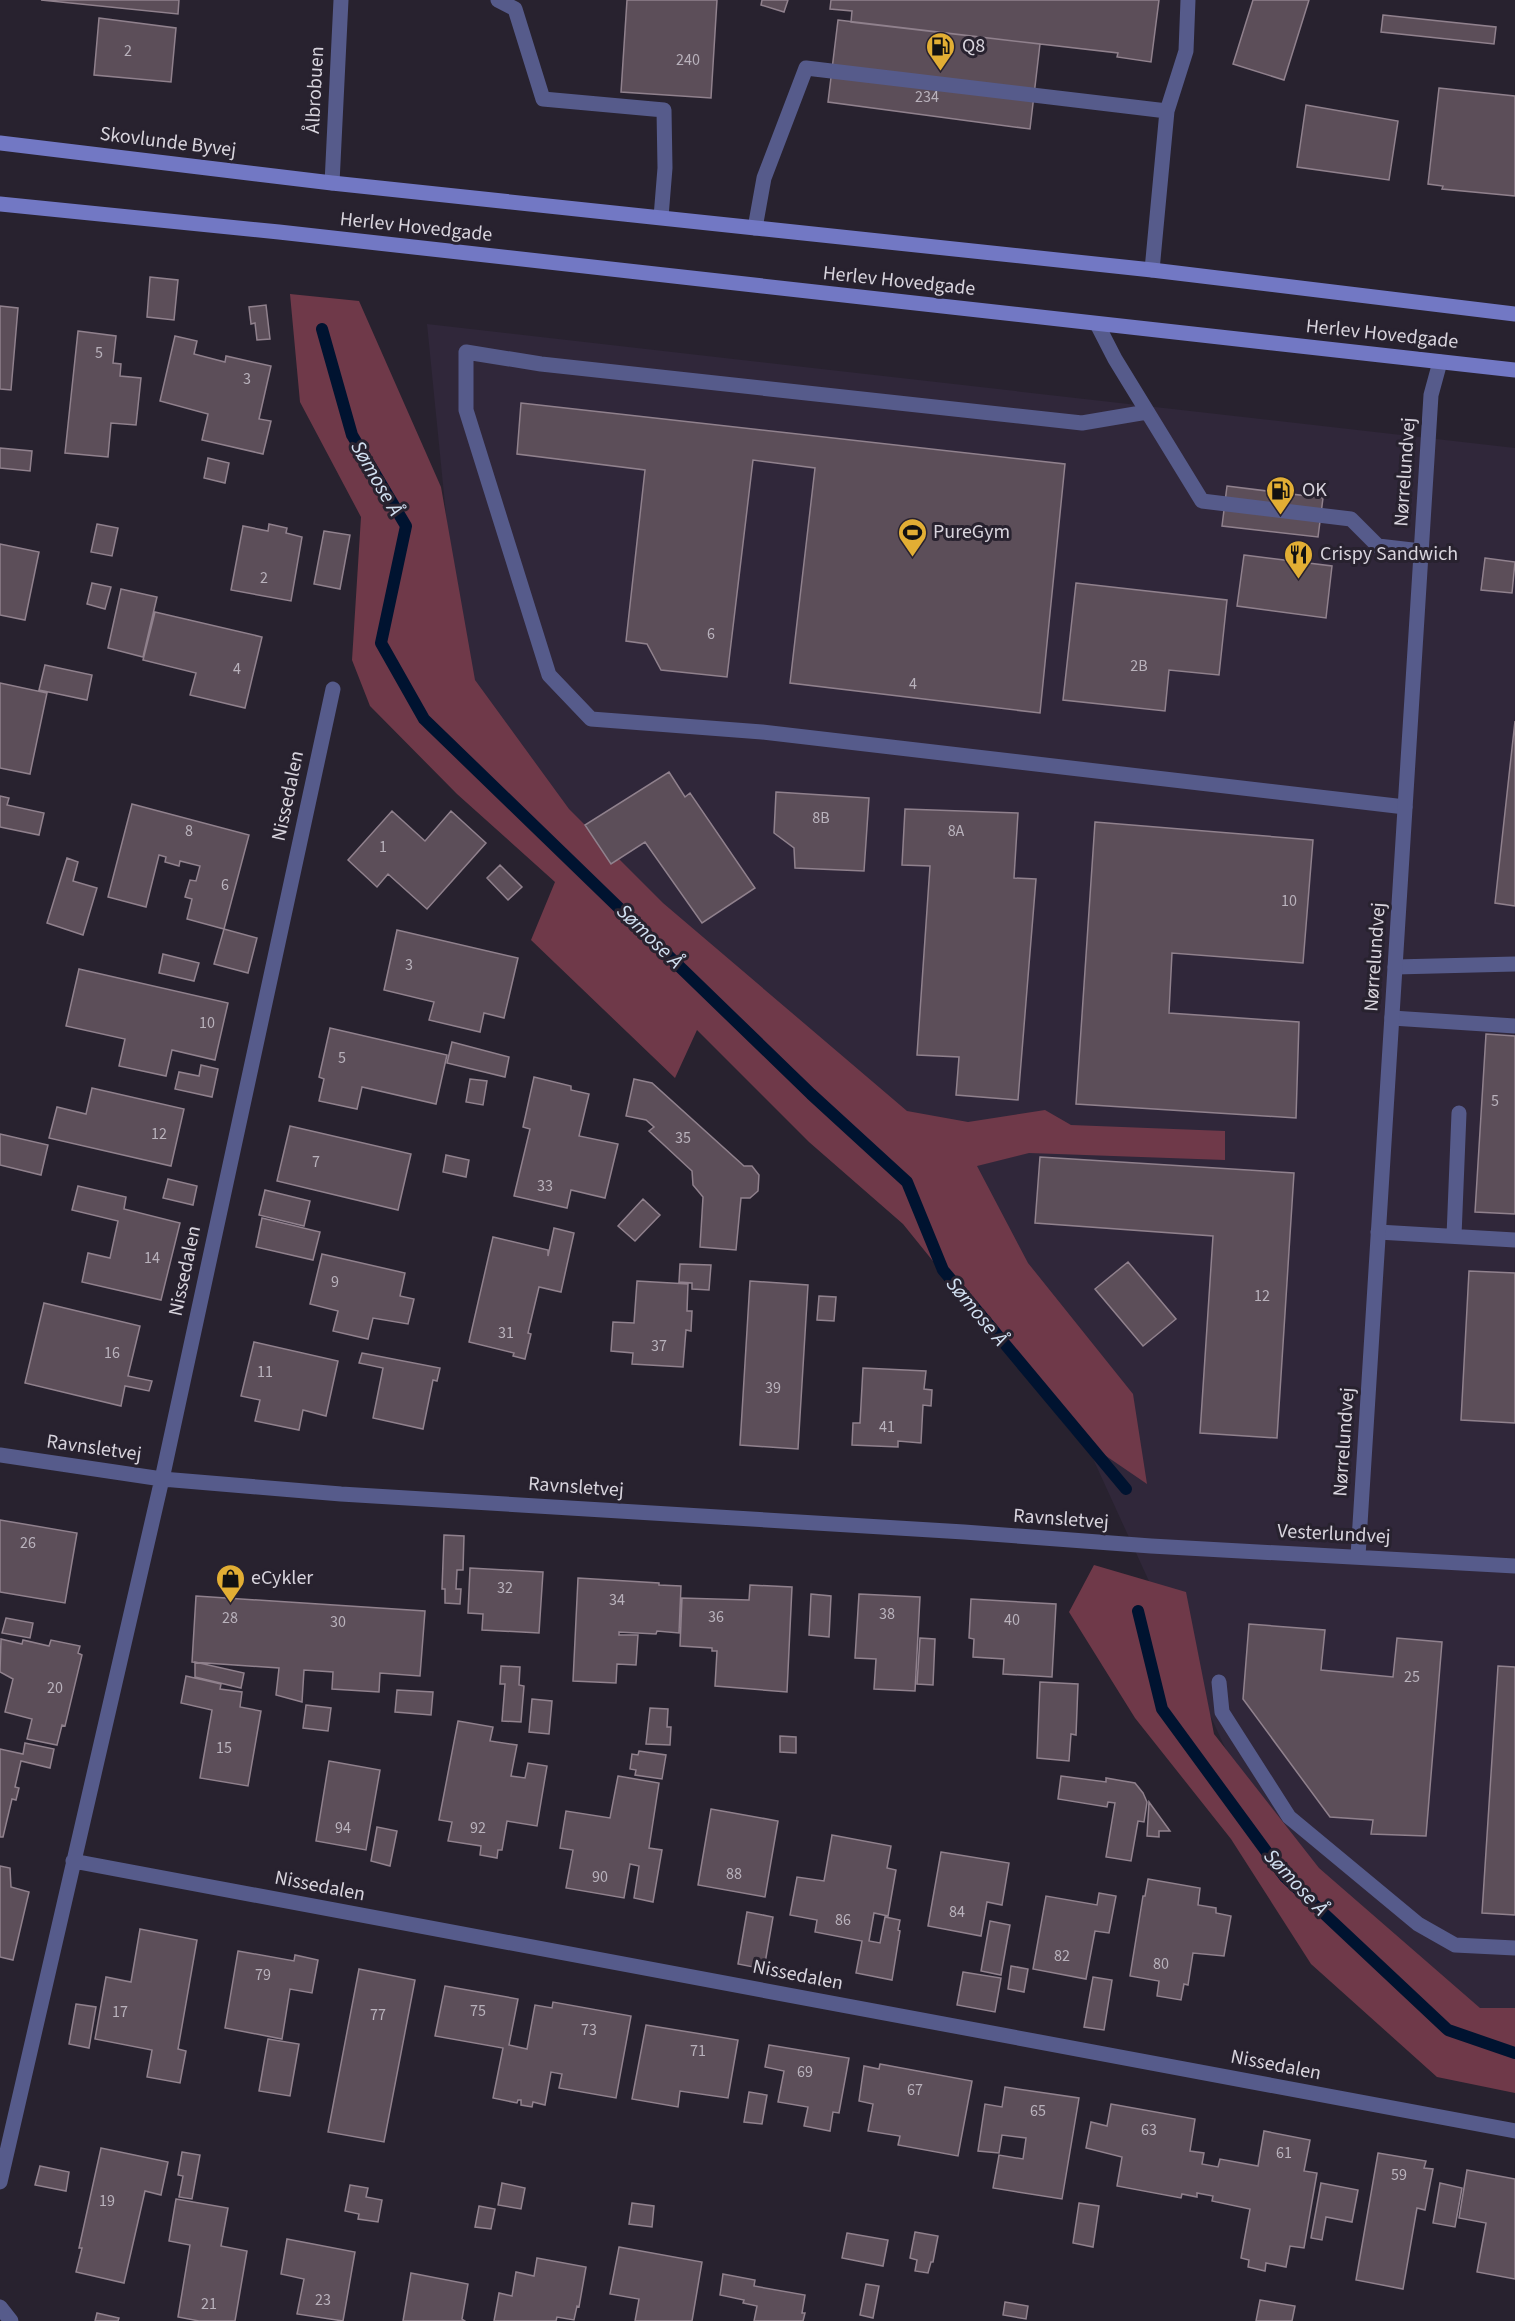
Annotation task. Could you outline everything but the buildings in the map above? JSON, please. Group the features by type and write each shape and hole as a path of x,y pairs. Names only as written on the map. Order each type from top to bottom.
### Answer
{"main road":[{"name":"Skovlunde Byvej","path":"0,143 332,183"},
{"name":"Herlev Hovedgade","path":"332,183 1152,270 1515,315"},
{"name":"Herlev Hovedgade","path":"0,204 279,232 1515,370"}],"street":[{"name":"Ålbrobuen","path":"332,183 341,0"},
{"path":"498,0 515,9 543,99 664,110 665,168 661,217"},
{"path":"1152,270 1167,111 1186,51 1188,0"},
{"path":"756,228 764,178 806,68 1167,111"},
{"path":"1097,324 1115,359 1202,501 1351,519 1378,546 1421,551"},
{"path":"1147,412 1082,423 553,365 466,352 466,410 549,675 591,719 762,732 1405,807"},
{"name":"Nørrelundvej","path":"1358,1556 1431,394 1440,362"},
{"name":"Nissedalen","path":"0,2182 162,1479 333,689"},
{"path":"1395,967 1515,964"},
{"path":"1392,1018 1515,1026"},
{"path":"1454,1236 1459,1113"},
{"path":"1378,1232 1515,1240"},
{"name":"Ravnsletvej","path":"0,1455 162,1479 341,1494 964,1532 1151,1546"},
{"name":"Vesterlundvej","path":"1151,1546 1515,1566"},
{"path":"1219,1682 1222,1712 1289,1817 1418,1924 1455,1944 1515,1948"},
{"name":"Nissedalen","path":"73,1861 1515,2131"},
{"path":"0,2307 11,2321"}],"shaded area":[{"path":"290,294 359,301 441,487 475,680 569,809 663,903 907,1111 968,1122 1045,1110 1071,1125 1225,1131 1225,1160 1029,1153 977,1166 1028,1263 1133,1394 1147,1484 1071,1432 903,1224 809,1142 697,1030 675,1078 531,940 555,882 457,794 370,706 352,660 361,517 300,402"},
{"path":"427,324 1515,448 1515,2032 1468,2037 1279,1866 969,1187 470,755"},
{"path":"1094,1565 1186,1592 1214,1734 1319,1868 1480,2008 1515,2008 1515,2093 1437,2077 1311,1964 1231,1839 1135,1718 1069,1612"}],"waterway":[{"name":"Sømose Å","path":"322,329 352,435 406,526 381,643 424,719 811,1094 907,1182 943,1270 1126,1489"},
{"name":"Sømose Å","path":"1138,1611 1162,1709 1285,1877 1448,2030 1515,2053"}],"place":[{"name":"Q8","path":"941,72"},
{"name":"OK","path":"1281,516"},
{"name":"PureGym","path":"912,558"},
{"name":"Crispy Sandwich","path":"1299,580"},
{"name":"eCykler","path":"230,1604"}]}
